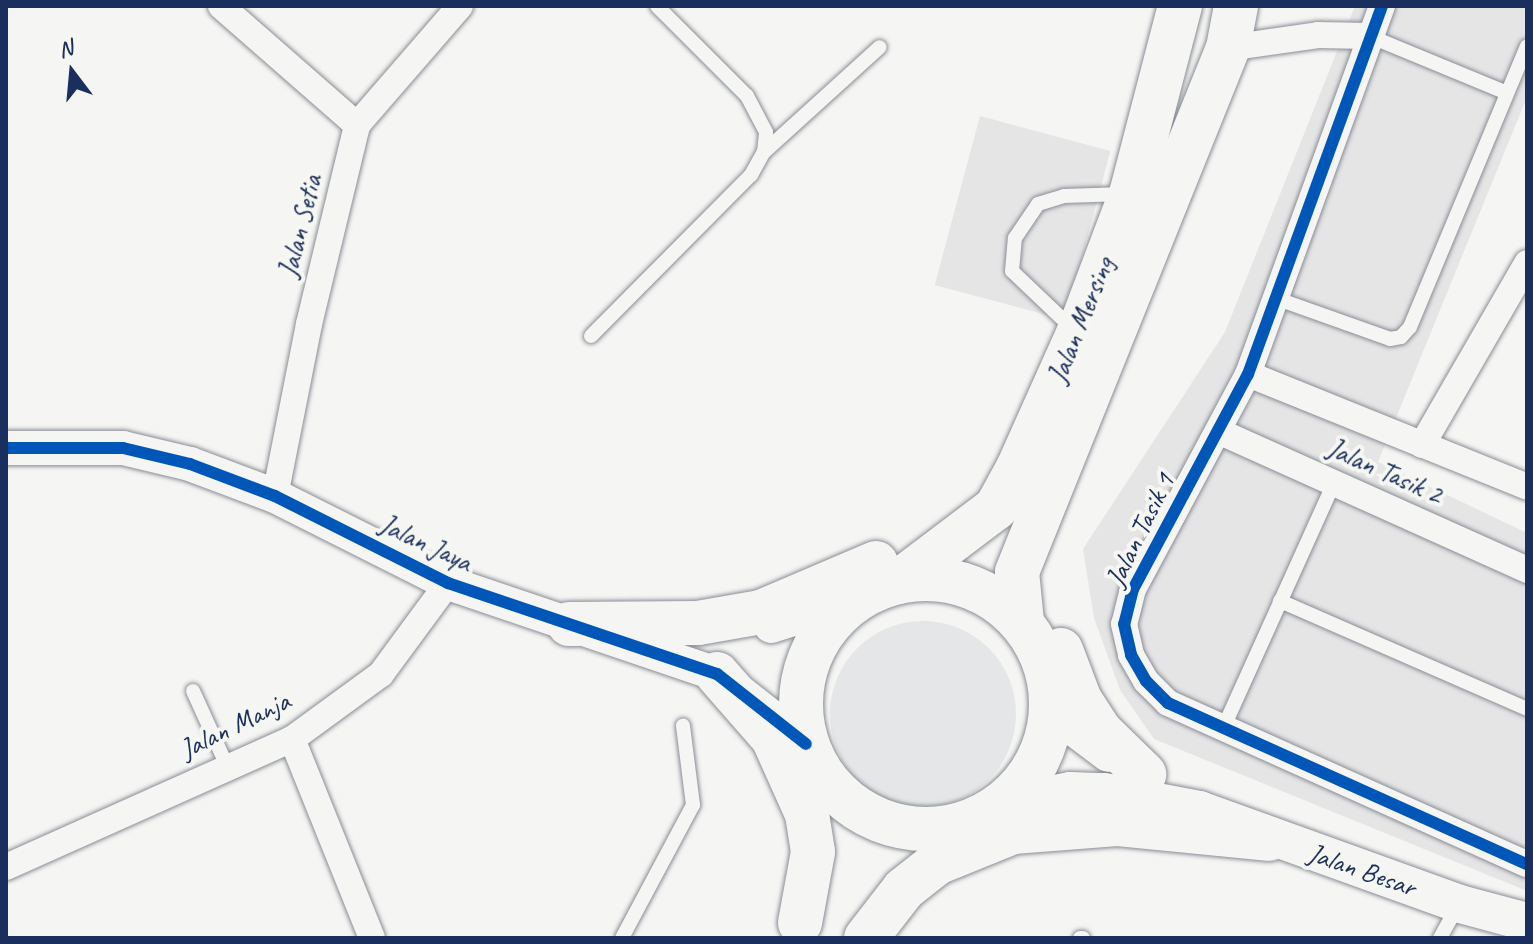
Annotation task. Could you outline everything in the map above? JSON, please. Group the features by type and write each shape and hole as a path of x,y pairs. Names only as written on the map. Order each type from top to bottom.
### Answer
{"highway":[{"name":"Jalan Mersing","path":"878,590 996,508 1078,334 1131,194 1180,6"},
{"path":"1022,622 1017,572 1064,463 1228,48 1236,6"},
{"path":"569,624 698,623 761,612 839,582 911,545 976,497 1039,420"},
{"path":"1036,527 1046,608 1080,700 1100,731 1144,774"},
{"path":"932,578 966,585 997,599 1022,622 1050,678 1052,710 1045,746 1028,778 1002,804 975,820 915,829 876,819 841,797 820,773 806,744 800,703 807,662 827,626 878,590 932,578"},
{"path":"717,674 773,738 807,814 813,852 796,931"},
{"path":"796,931 841,797"},
{"path":"866,938 904,889 937,863 1013,832 1117,824 1269,839"},
{"path":"856,938 915,829"}],"main road":[{"name":"Jalan Besar","path":"1052,710 1199,810 1269,839 1460,904 1527,922"},
{"name":"Jalan Besar","path":"1002,804 1093,792 1199,810"}],"street":[{"path":"221,6 357,125"},
{"name":"Jalan Setia","path":"275,496 309,324 357,125 460,6"},
{"name":"Jalan Tasik 1","path":"1382,6 1248,374 1133,589 1124,624 1131,655 1146,681 1168,703 1222,731 1527,864"},
{"path":"1228,48 1318,35 1369,36"},
{"path":"1422,445 1527,263"},
{"path":"1248,374 1527,487"},
{"name":"Jalan Tasik 2","path":"1218,431 1527,570"},
{"name":"Jalan Jaya","path":"6,448 123,448 190,464 275,496 448,583 717,674 806,744"},
{"name":"Jalan Manja","path":"6,867 292,739 381,674 448,583"},
{"name":"Jalan Jaya","path":"612,636 685,640 750,632 878,590"},
{"path":"292,739 372,938"}],"lane":[{"path":"657,6 747,96 766,132 764,152"},
{"path":"1369,36 1507,93"},
{"path":"1275,298 1390,339 1401,337 1410,327 1527,46"},
{"path":"591,336 751,175 764,152 880,47"},
{"path":"1078,334 1012,271 1015,238 1038,204 1064,196 1131,194"},
{"path":"1222,731 1334,483"},
{"path":"1280,601 1527,709"},
{"path":"193,691 227,766"},
{"path":"622,938 693,805 683,726"},
{"path":"1440,938 1460,904"}],"shaded area":[{"path":"1355,6 1527,6 1527,97 1378,462 1527,533 1527,891 1154,739 1120,690 1094,618 1083,549 1225,332"},
{"path":"980,116 1110,151 1065,320 935,285"},
{"path":"923,621 958,628 988,649 1009,679 1016,714 1009,749 988,779 958,800 923,807 888,800 858,779 837,749 830,714 837,679 858,649 888,628"}],"cycle path":[{"path":"1382,6 1248,374 1133,589 1124,624 1131,655 1146,681 1168,703 1527,864"},
{"path":"6,448 123,448 190,464 275,496 448,583 717,674 806,744"}]}
